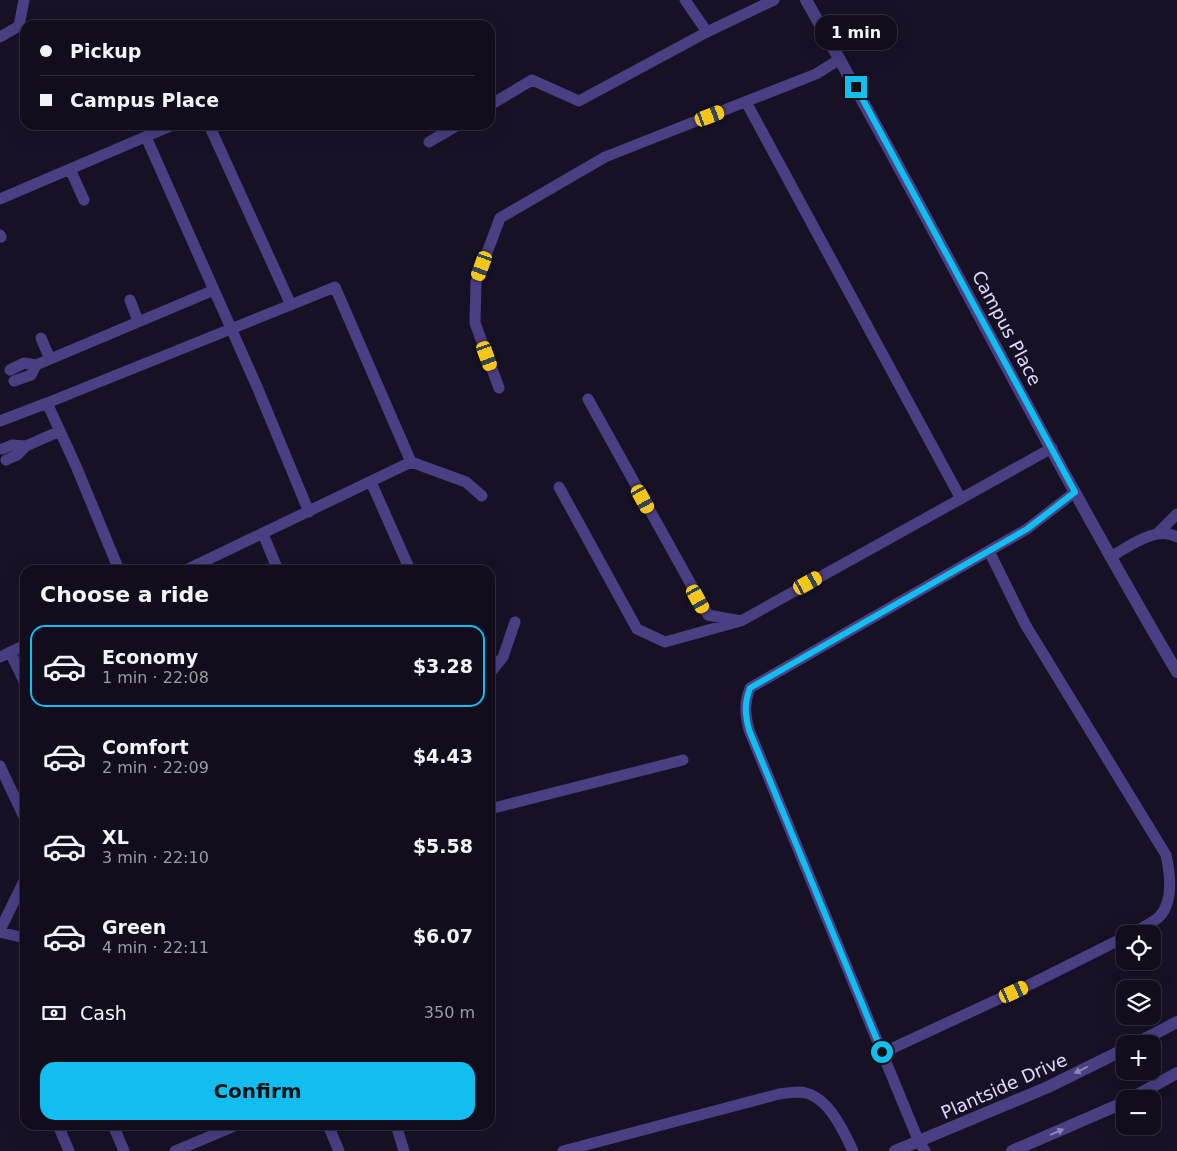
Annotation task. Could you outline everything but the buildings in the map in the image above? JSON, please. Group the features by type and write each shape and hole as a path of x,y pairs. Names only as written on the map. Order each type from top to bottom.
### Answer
{"street":[{"name":"Campus Place","path":"806,0 929,219 1110,557 1177,672"},
{"path":"1153,1035 1177,1022"},
{"name":"Plantside Drive","path":"895,1151 922,1147 1116,1053"},
{"path":"1146,1090 1177,1073"},
{"path":"1012,1151 1116,1106"}],"lane":[{"path":"20,20 24,0"},
{"path":"685,0 706,32"},
{"path":"495,102 532,80 579,101 706,32 774,0"},
{"path":"0,37 19,26 20,21"},
{"path":"499,388 475,323 476,282 500,218 605,157 816,74 840,59"},
{"path":"746,102 961,499"},
{"path":"0,199 162,130"},
{"path":"211,130 291,305"},
{"path":"429,142 449,130"},
{"path":"146,137 232,330 309,512"},
{"path":"70,169 84,200"},
{"path":"0,420 232,330 335,287 410,462"},
{"path":"10,370 24,363 36,364 50,360 214,290"},
{"path":"130,300 138,321"},
{"path":"41,338 50,360"},
{"path":"14,381 31,375 36,364"},
{"path":"588,399 708,616 741,621"},
{"path":"47,403 117,565"},
{"path":"4,455 12,445 26,446 60,432"},
{"path":"559,487 637,629 665,642 741,621 1052,448"},
{"path":"197,565 410,462 466,482 482,496"},
{"path":"371,482 408,565"},
{"path":"922,1147 749,730 744,712 745,699 750,688 1027,529 1075,492"},
{"path":"1110,557 1158,532 1177,514"},
{"path":"1158,532 1172,534 1177,537"},
{"path":"262,534 276,565"},
{"path":"989,550 1025,624 1166,855 1170,876 1166,904 1160,916 1146,925"},
{"path":"495,667 503,657 515,622"},
{"path":"20,647 5,654 20,676"},
{"path":"495,808 683,760"},
{"path":"0,766 20,808"},
{"path":"20,889 0,931 20,937"},
{"path":"882,1052 1031,984 1116,942"},
{"path":"563,1151 770,1096 801,1092 818,1098 834,1116 853,1151"},
{"path":"60,1130 69,1151"},
{"path":"115,1130 124,1151"},
{"path":"175,1151 226,1130"},
{"path":"330,1130 339,1151"},
{"path":"398,1130 403,1140 404,1151"}],"route":[{"path":"856,87 934,227 1075,492 1027,529 750,688 745,699 744,712 749,730 882,1052"}]}
